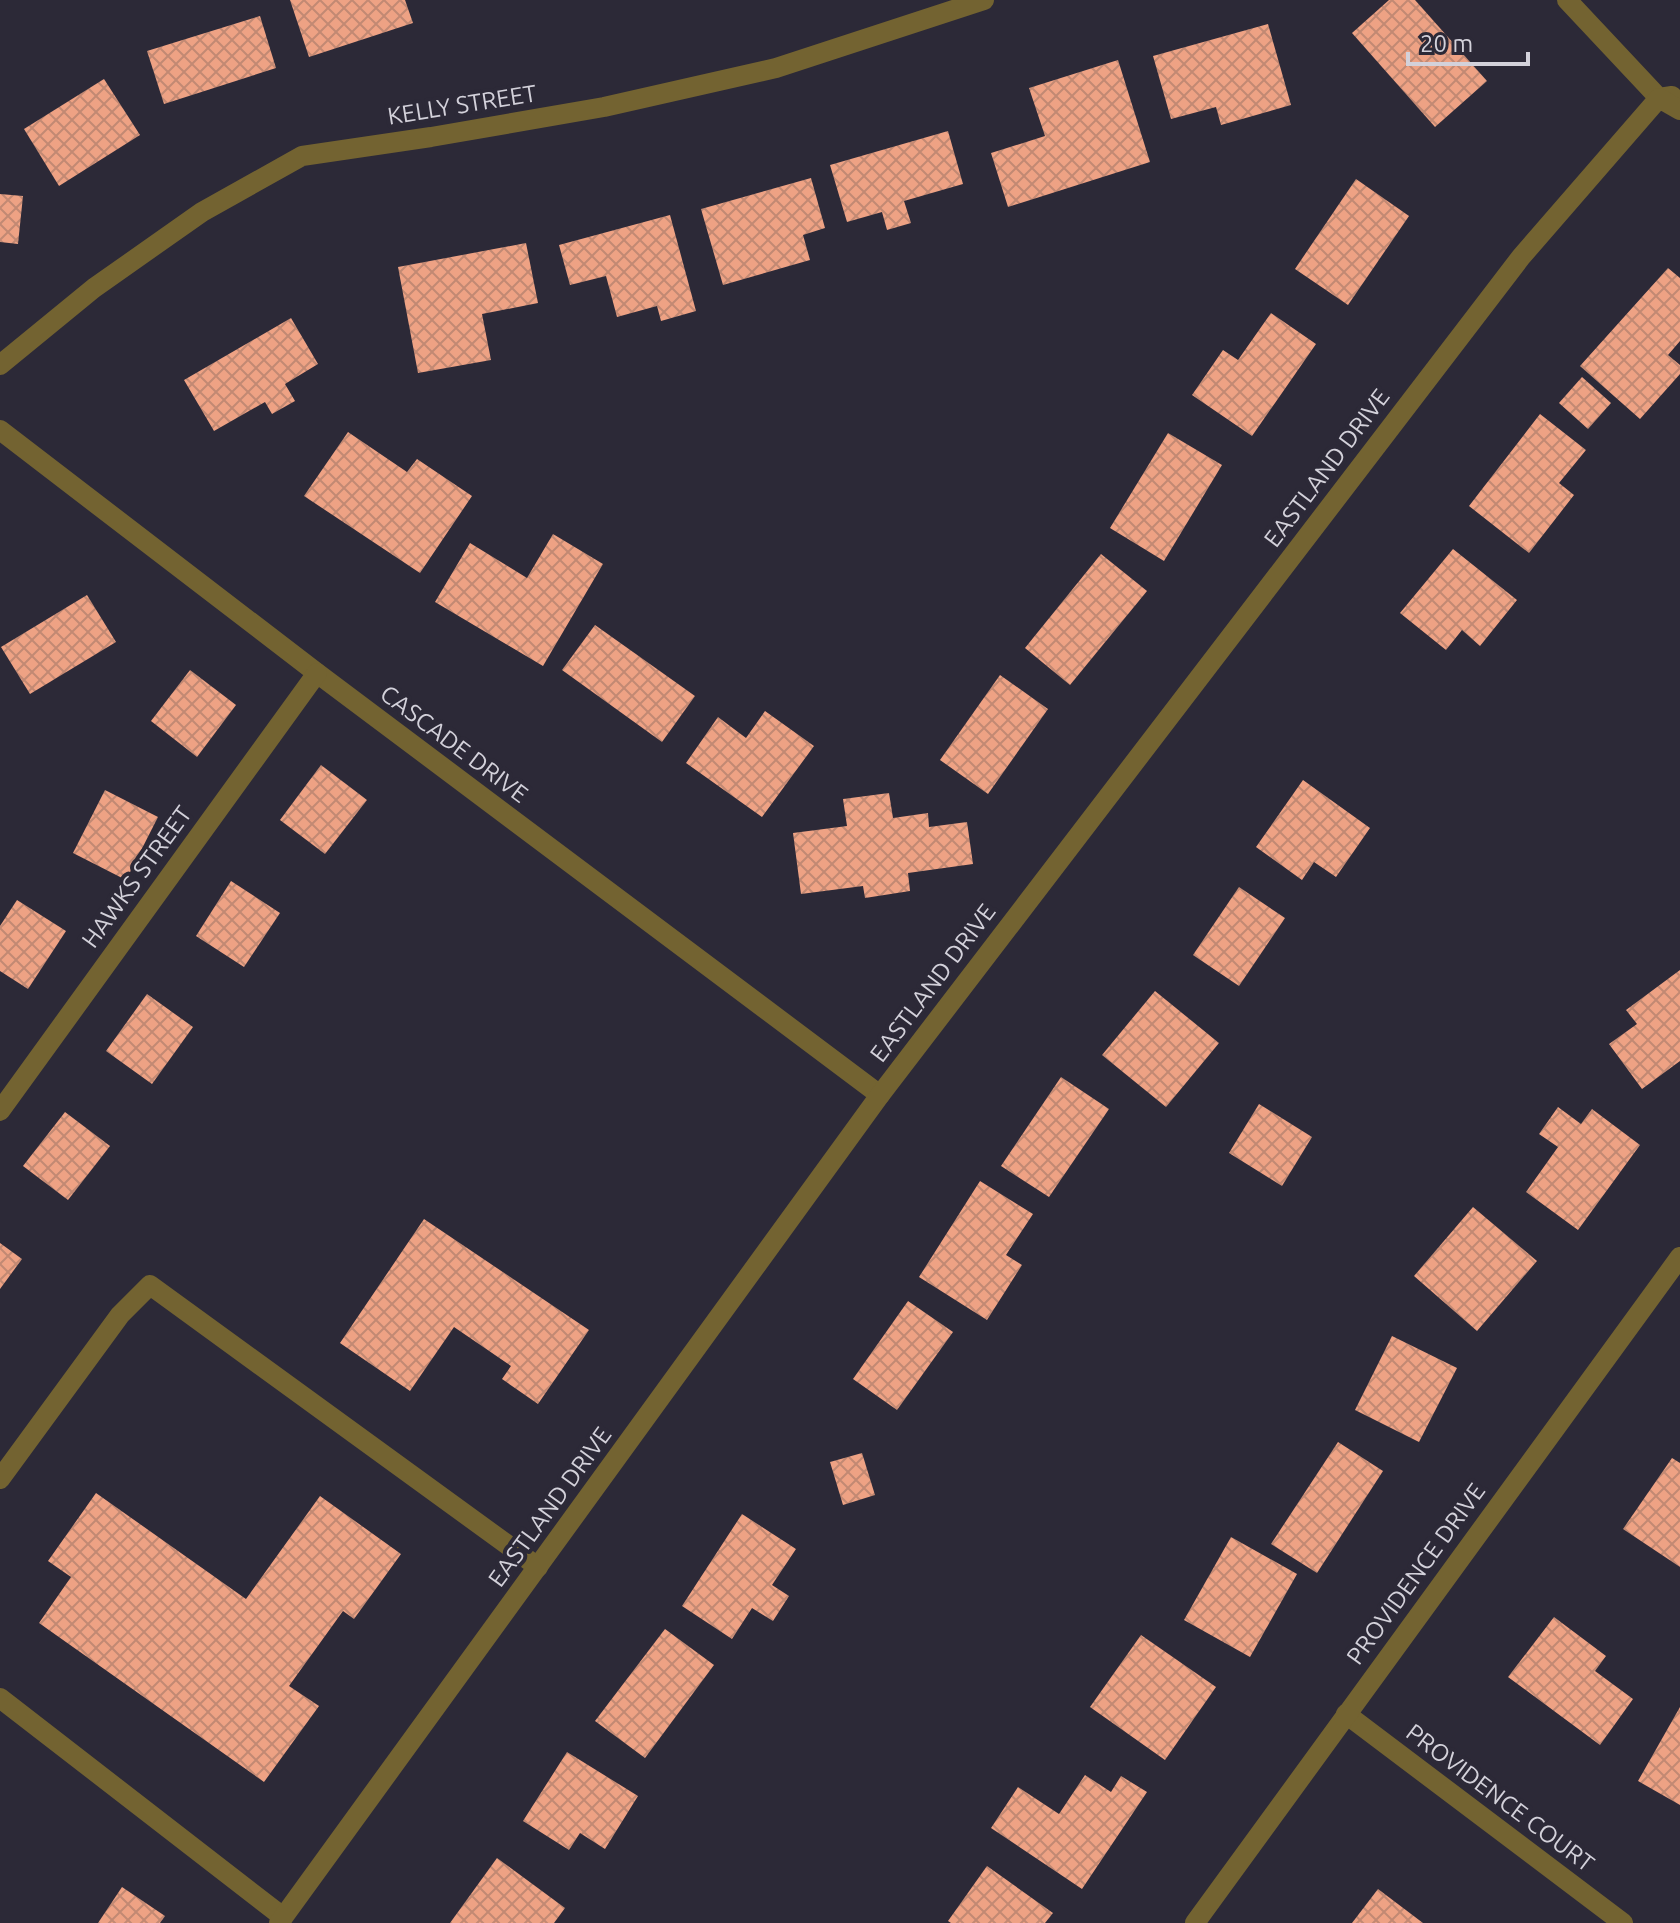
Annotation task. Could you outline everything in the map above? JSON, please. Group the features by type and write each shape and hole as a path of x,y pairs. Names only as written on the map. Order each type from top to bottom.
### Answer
{"street":[{"name":"KELLY STREET","path":"0,365 94,288 202,212 302,156 431,137 647,97 776,68 984,0"},
{"path":"1567,0 1670,96 1680,110"},
{"name":"EASTLAND DRIVE","path":"281,1920 880,1095 1521,257 1670,96"},
{"name":"CASCADE DRIVE","path":"0,430 317,673 880,1095"},
{"name":"HAWKS STREET","path":"0,1111 317,673"},
{"name":"PROVIDENCE DRIVE","path":"1195,1923 1680,1257"},
{"path":"0,1479 120,1315 150,1285 538,1567"},
{"path":"0,1698 281,1920"},
{"name":"PROVIDENCE COURT","path":"1346,1714 1623,1923"}],"building":[{"path":"290,0 405,0 413,23 309,57"},
{"path":"1389,0 1415,0 1487,81 1435,127 1352,33"},
{"path":"260,16 276,68 164,104 147,51"},
{"path":"1268,24 1291,105 1221,125 1216,107 1171,119 1153,56"},
{"path":"1118,60 1150,162 1008,207 991,153 1045,136 1029,88"},
{"path":"104,79 140,135 59,186 24,129"},
{"path":"948,131 963,184 904,201 911,223 887,230 882,212 847,222 830,165"},
{"path":"811,178 825,228 803,235 810,260 723,285 701,209"},
{"path":"1356,179 1409,216 1348,305 1295,269"},
{"path":"0,194 23,196 18,244 0,242"},
{"path":"670,215 696,311 661,321 657,306 617,317 606,276 570,285 559,245"},
{"path":"526,243 538,303 482,314 491,360 418,373 398,267"},
{"path":"1668,268 1680,278 1680,341 1668,355 1680,365 1680,374 1640,419 1580,366"},
{"path":"1271,313 1316,344 1252,436 1192,395 1223,350 1238,360"},
{"path":"291,318 318,364 285,384 295,401 272,414 265,402 214,431 184,380"},
{"path":"1582,377 1611,403 1588,429 1559,403"},
{"path":"1540,414 1586,450 1559,483 1574,495 1529,553 1469,506"},
{"path":"348,432 407,472 417,459 472,496 420,573 304,496"},
{"path":"1168,433 1222,465 1164,561 1110,528"},
{"path":"553,534 603,564 543,666 435,602 470,543 527,578"},
{"path":"1453,549 1517,600 1480,646 1462,630 1446,650 1400,613"},
{"path":"1101,554 1147,591 1070,685 1025,648"},
{"path":"87,595 116,642 30,694 1,647"},
{"path":"595,625 695,696 662,742 562,670"},
{"path":"190,670 236,705 197,757 151,721"},
{"path":"1000,675 1048,709 988,794 940,760"},
{"path":"765,711 814,746 762,817 686,763 718,717 746,738"},
{"path":"321,765 367,800 325,854 280,820"},
{"path":"1303,780 1370,828 1336,877 1314,862 1302,880 1256,847"},
{"path":"105,790 158,817 126,880 73,853"},
{"path":"889,793 893,818 928,813 929,827 967,822 973,864 908,873 910,891 865,898 863,886 801,894 793,833 847,826 843,799"},
{"path":"231,881 280,913 244,967 196,936"},
{"path":"1239,887 1285,918 1239,986 1193,955"},
{"path":"17,900 66,931 28,989 0,971 0,926"},
{"path":"1680,970 1680,1061 1642,1089 1609,1044 1637,1024 1626,1010"},
{"path":"1155,991 1219,1043 1166,1107 1102,1055"},
{"path":"147,994 193,1027 152,1084 106,1051"},
{"path":"1061,1077 1109,1109 1049,1197 1001,1166"},
{"path":"1259,1104 1312,1137 1282,1186 1229,1153"},
{"path":"1558,1107 1581,1124 1592,1109 1640,1145 1578,1230 1526,1192 1558,1147 1539,1134"},
{"path":"65,1112 110,1146 68,1200 23,1166"},
{"path":"980,1181 1033,1214 1006,1255 1022,1265 987,1320 919,1277"},
{"path":"1473,1207 1537,1261 1477,1331 1414,1276"},
{"path":"424,1219 589,1330 538,1404 502,1379 511,1366 454,1327 410,1391 340,1343"},
{"path":"0,1243 22,1259 0,1289"},
{"path":"908,1301 953,1332 897,1410 853,1379"},
{"path":"1392,1336 1457,1368 1419,1442 1355,1410"},
{"path":"1338,1442 1383,1471 1317,1573 1271,1544"},
{"path":"862,1453 875,1495 843,1505 830,1462"},
{"path":"1672,1458 1680,1463 1680,1567 1623,1529"},
{"path":"96,1493 246,1599 320,1496 401,1554 354,1619 343,1611 289,1686 319,1706 264,1782 39,1623 71,1577 48,1561"},
{"path":"742,1514 796,1549 772,1585 789,1596 773,1621 752,1608 732,1639 682,1606"},
{"path":"1231,1537 1297,1574 1250,1657 1184,1620"},
{"path":"1554,1617 1606,1656 1595,1671 1633,1699 1600,1745 1508,1677"},
{"path":"665,1629 714,1665 645,1758 595,1721"},
{"path":"1141,1635 1216,1687 1165,1760 1090,1707"},
{"path":"1680,1707 1680,1805 1638,1781"},
{"path":"567,1752 638,1796 605,1849 580,1833 569,1850 523,1821"},
{"path":"1085,1775 1111,1792 1121,1776 1147,1792 1082,1889 991,1828 1018,1787 1059,1814"},
{"path":"497,1858 565,1908 554,1923 450,1923"},
{"path":"987,1866 1053,1913 1045,1923 948,1921"},
{"path":"122,1887 165,1916 160,1923 98,1923"},
{"path":"1378,1889 1423,1923 1352,1923"}]}
